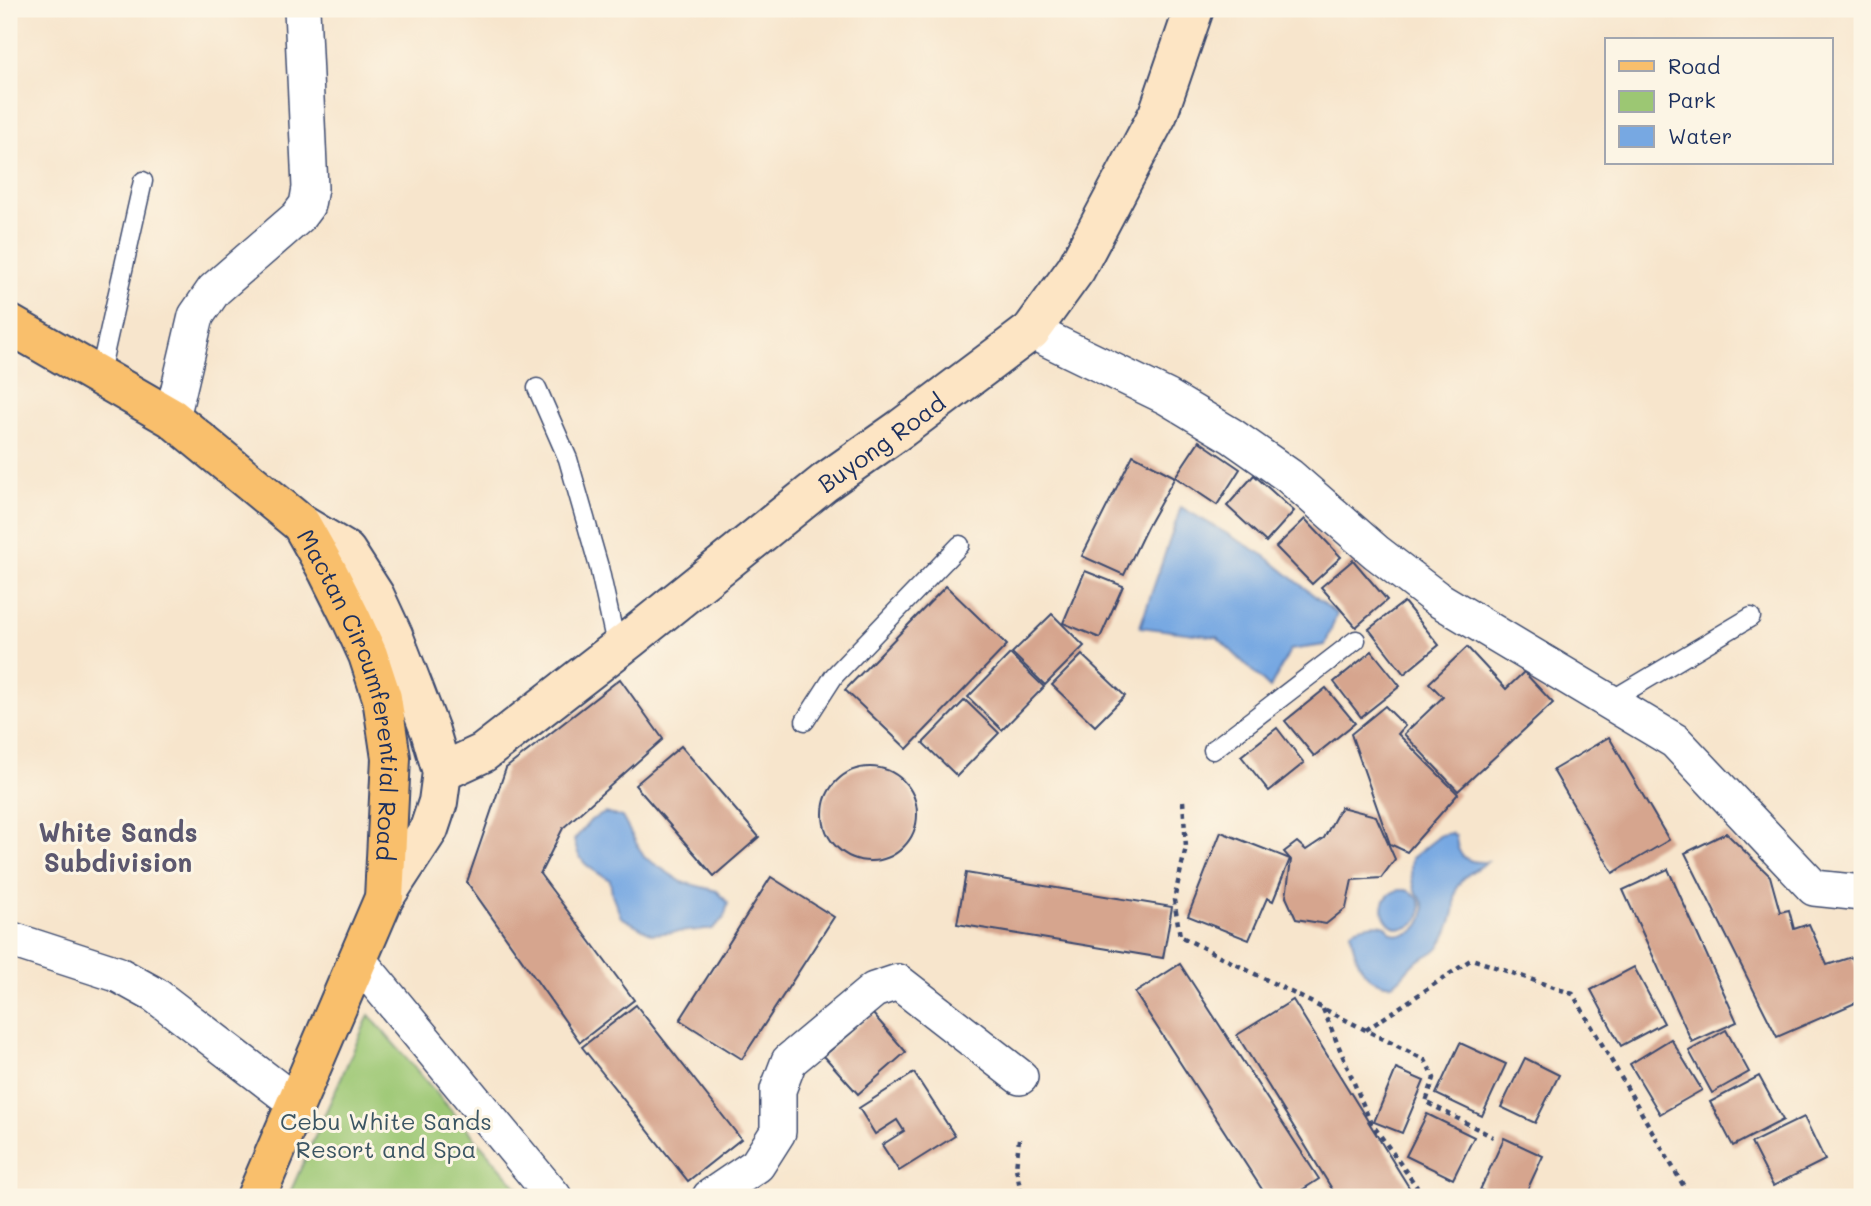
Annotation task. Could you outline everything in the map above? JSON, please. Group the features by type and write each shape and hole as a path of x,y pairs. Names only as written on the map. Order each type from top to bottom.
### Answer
{"main road":[{"name":"Mactan Circumferential Road","path":"9,324 172,418 301,524 351,618 368,656 382,698 391,758 384,898 256,1197"}],"street":[{"path":"172,418 196,316 214,290 298,217 307,205 310,188 302,9"},
{"name":"Buyong Road","path":"443,772 483,753 824,483 1031,331 1076,268 1158,114 1195,9"},
{"path":"1031,331 1167,397 1232,436 1289,476 1376,552 1436,598 1675,741 1814,888 1862,893"},
{"path":"301,524 346,551 375,596 414,688 443,772 438,802 429,829 384,898"},
{"path":"9,939 117,974 155,995 296,1103"},
{"path":"358,960 554,1197"},
{"path":"710,1197 757,1165 778,1132 778,1090 789,1061 874,990 898,982 1020,1077"}],"lane":[{"path":"99,377 143,181"},
{"path":"537,388 568,459 599,567 617,649"},
{"path":"805,720 834,676 960,545"},
{"path":"1610,701 1751,617"},
{"path":"1213,750 1356,640"}],"path":[{"path":"1858,343 1862,353"},
{"path":"1183,801 1186,847 1174,900 1180,936 1425,1060 1434,1078 1426,1102 1493,1137"},
{"path":"1366,1030 1472,959 1573,994 1690,1197"},
{"path":"1323,1009 1370,1121 1424,1197"},
{"path":"1019,1139 1016,1168 1022,1197"}],"green space":[{"name":"Cebu White Sands Resort and Spa","path":"369,1015 526,1197 288,1197"}],"water":[{"path":"1181,507 1265,556 1337,614 1325,645 1290,650 1270,688 1217,637 1140,627"},
{"path":"605,813 622,817 644,857 682,882 717,891 728,903 724,918 712,929 652,934 621,917 610,880 582,860 574,840 591,820"},
{"path":"1451,833 1456,836 1458,849 1464,858 1487,862 1458,885 1455,909 1439,947 1415,962 1392,984 1372,979 1357,958 1351,931 1375,924 1385,926 1399,935 1416,929 1423,917 1424,908 1413,883 1412,858 1441,835"},
{"path":"1402,890 1415,896 1421,909 1415,922 1402,928 1389,922 1383,909 1389,896"}],"building":[{"path":"1199,441 1240,469 1217,505 1175,477"},
{"path":"1133,455 1175,477 1124,575 1082,556"},
{"path":"1254,475 1294,511 1266,542 1227,506"},
{"path":"1305,519 1341,557 1312,584 1276,547"},
{"path":"1353,560 1387,600 1356,627 1321,587"},
{"path":"1085,571 1123,586 1100,638 1063,623"},
{"path":"946,586 1007,645 907,749 845,690"},
{"path":"1404,602 1439,645 1404,674 1369,629"},
{"path":"1052,614 1084,646 1045,685 1012,653"},
{"path":"1467,647 1506,689 1524,672 1553,703 1458,791 1404,734 1443,697 1429,683"},
{"path":"1372,651 1400,686 1361,717 1334,682"},
{"path":"1010,654 1044,687 1002,730 968,697"},
{"path":"1082,655 1125,696 1095,726 1052,685"},
{"path":"620,679 663,739 563,828 540,874 634,1000 580,1042 467,882 506,768"},
{"path":"1326,688 1355,723 1314,756 1285,721"},
{"path":"965,700 999,733 957,776 923,743"},
{"path":"1385,706 1405,726 1398,734 1458,794 1407,852 1390,844 1351,734"},
{"path":"1277,728 1304,763 1269,791 1241,756"},
{"path":"1609,737 1669,840 1613,873 1553,770"},
{"path":"681,746 759,837 714,876 635,785"},
{"path":"870,767 888,771 903,781 913,796 917,814 913,832 903,847 888,857 870,861 852,857 837,847 827,832 823,814 827,796 837,781 852,771"},
{"path":"1341,807 1376,816 1395,859 1381,878 1352,880 1346,908 1326,924 1296,919 1286,897 1291,860 1284,852 1297,842 1306,850 1324,838"},
{"path":"1221,832 1290,859 1273,901 1267,898 1249,940 1188,916"},
{"path":"1726,833 1770,876 1780,912 1789,910 1794,929 1809,924 1827,965 1852,957 1862,981 1862,1000 1777,1037 1685,853"},
{"path":"1668,869 1737,1022 1692,1042 1623,890"},
{"path":"966,873 1172,907 1163,958 957,924"},
{"path":"771,877 834,917 742,1059 680,1020"},
{"path":"1180,964 1319,1179 1291,1197 1267,1197 1135,993"},
{"path":"1634,967 1664,1023 1621,1046 1591,990"},
{"path":"1293,1000 1415,1197 1337,1197 1237,1035"},
{"path":"636,1005 741,1139 688,1181 582,1047"},
{"path":"873,1014 906,1052 858,1094 824,1056"},
{"path":"1726,1030 1749,1072 1712,1093 1689,1051"},
{"path":"1671,1039 1702,1090 1660,1114 1630,1064"},
{"path":"1460,1043 1506,1064 1482,1116 1436,1094"},
{"path":"1525,1058 1559,1075 1535,1123 1501,1107"},
{"path":"1396,1069 1424,1081 1402,1133 1374,1122"},
{"path":"914,1073 955,1136 899,1171 882,1145 904,1131 897,1120 875,1134 859,1108"},
{"path":"1759,1076 1783,1120 1733,1146 1710,1102"},
{"path":"1427,1114 1474,1137 1453,1179 1406,1156"},
{"path":"1804,1117 1825,1160 1773,1186 1751,1143"},
{"path":"1504,1138 1543,1156 1524,1197 1496,1197 1480,1190"}],"district":[{"name":"White Sands Subdivision","path":"118,847"}]}
